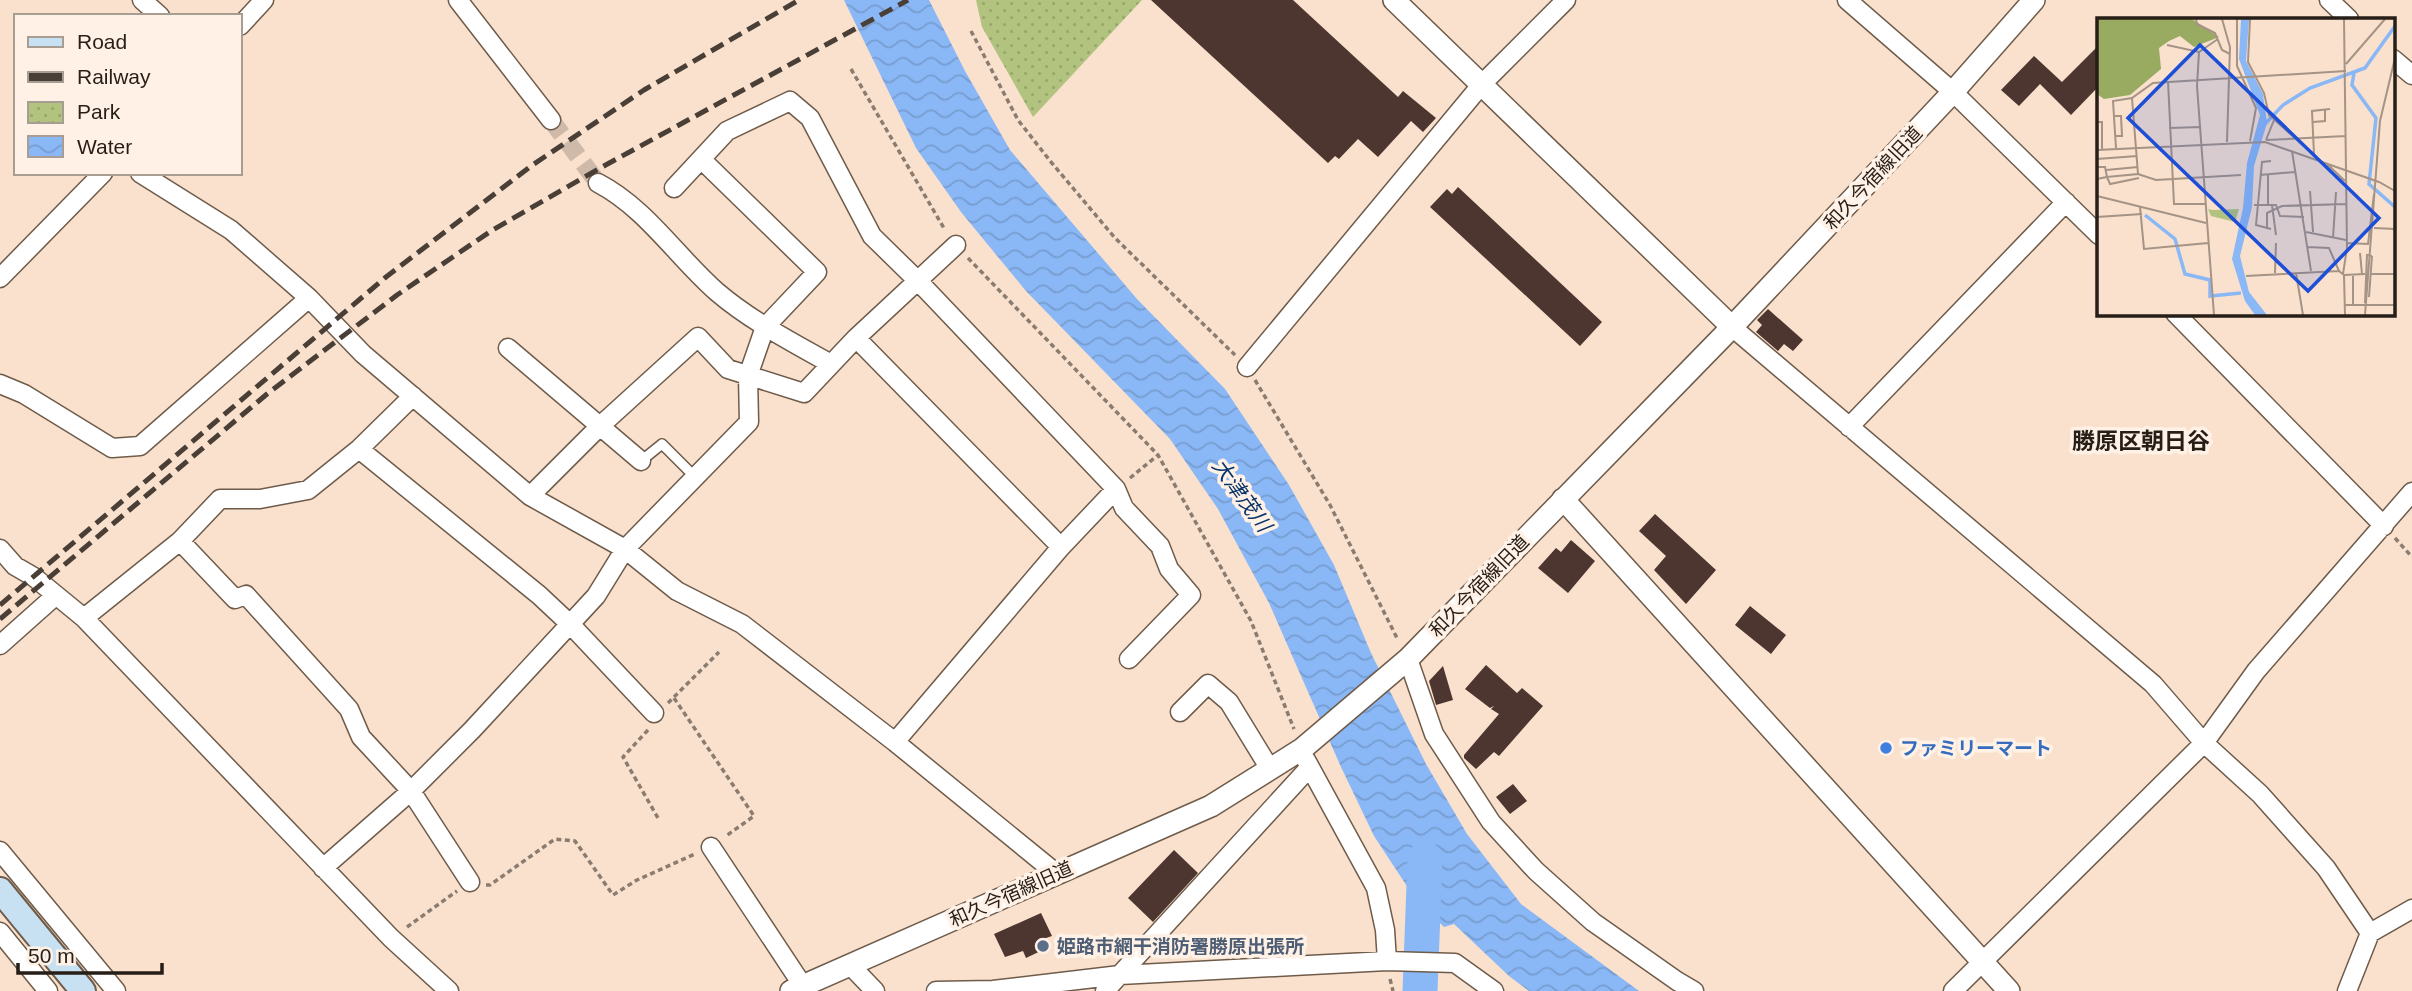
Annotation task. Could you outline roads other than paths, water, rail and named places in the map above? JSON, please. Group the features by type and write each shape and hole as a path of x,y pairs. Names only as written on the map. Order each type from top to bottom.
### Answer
{"main road":[{"path":"0,890 83,991"}],"street":[{"path":"142,0 158,14"},
{"path":"242,24 264,0"},
{"path":"458,0 551,120"},
{"path":"1394,0 1732,327 2153,684 2204,743 2260,794 2326,868 2370,933"},
{"path":"1247,367 1482,84 1566,0"},
{"path":"1847,0 1953,92 2097,234"},
{"name":"和久今宿線旧道","path":"797,988 1211,806 1270,769 1305,758 1408,659 1732,327 1953,92 2034,0"},
{"path":"2329,0 2348,18"},
{"path":"2394,60 2412,75"},
{"path":"674,188 727,131 790,101 810,118 872,236 1116,489 1124,508 1160,546 1169,569 1191,595 1129,659"},
{"path":"323,868 411,791 472,730 596,596 625,548 749,422 748,376 765,327 817,272 701,159"},
{"path":"0,278 101,175"},
{"path":"143,175 231,230 309,298 363,354 530,496 625,548 677,591 741,624 895,742 1057,874"},
{"path":"598,183 619,194 718,292 765,327 831,365"},
{"path":"1849,427 2066,202"},
{"path":"530,496 600,426 698,337 728,369 804,393 856,338 956,245"},
{"path":"0,383 24,394 112,448 140,446 309,298"},
{"path":"2177,315 2384,526"},
{"path":"856,338 1061,547"},
{"path":"508,348 641,461"},
{"path":"84,618 180,541 220,499 260,499 308,490 359,449 413,396"},
{"path":"359,449 539,595 654,713"},
{"path":"895,742 1061,547 1116,489"},
{"path":"1952,991 2204,743 2256,671 2412,492"},
{"path":"1563,499 2009,991"},
{"path":"180,541 235,599 246,595 349,709 361,737 411,791 470,882"},
{"path":"0,549 15,566 34,577 84,618 391,938 449,991"},
{"path":"0,645 55,596"},
{"path":"1408,659 1434,734 1491,822 1536,871 1593,922 1695,991"},
{"path":"1180,712 1208,684 1229,702 1270,769"},
{"path":"1105,991 1305,758 1376,888 1385,930 1387,961"},
{"path":"711,847 797,988"},
{"path":"0,851 116,991"},
{"path":"2347,991 2370,933 2412,909"},
{"path":"0,932 48,991"},
{"path":"936,991 993,990 1120,975 1387,961 1455,963 1494,991"},
{"path":"850,965 875,991"}],"lane":[{"path":"641,461 662,444 695,477"}],"water":[{"name":"大津茂川","path":"844,0 929,0 1010,150 1137,299 1225,389 1289,485 1334,565 1371,653 1426,764 1467,834 1521,904 1639,991 1529,991 1509,976 1454,924 1444,927 1416,900 1374,836 1269,603 1218,509 1170,439 1026,291 961,212 916,148"}],"waterway":[{"path":"1420,991 1425,859"}],"tunnel":[{"path":"551,120 598,183"}],"railway":[{"path":"0,605 386,277 531,166 644,90 799,0"},
{"path":"0,619 267,394 397,295 491,231 602,167 908,0"}],"place":[{"name":"ファミリーマート","path":"1886,748"},
{"name":"姫路市網干消防署勝原出張所","path":"1043,946"}],"district":[{"name":"勝原区朝日谷","path":"2141,441"}]}
